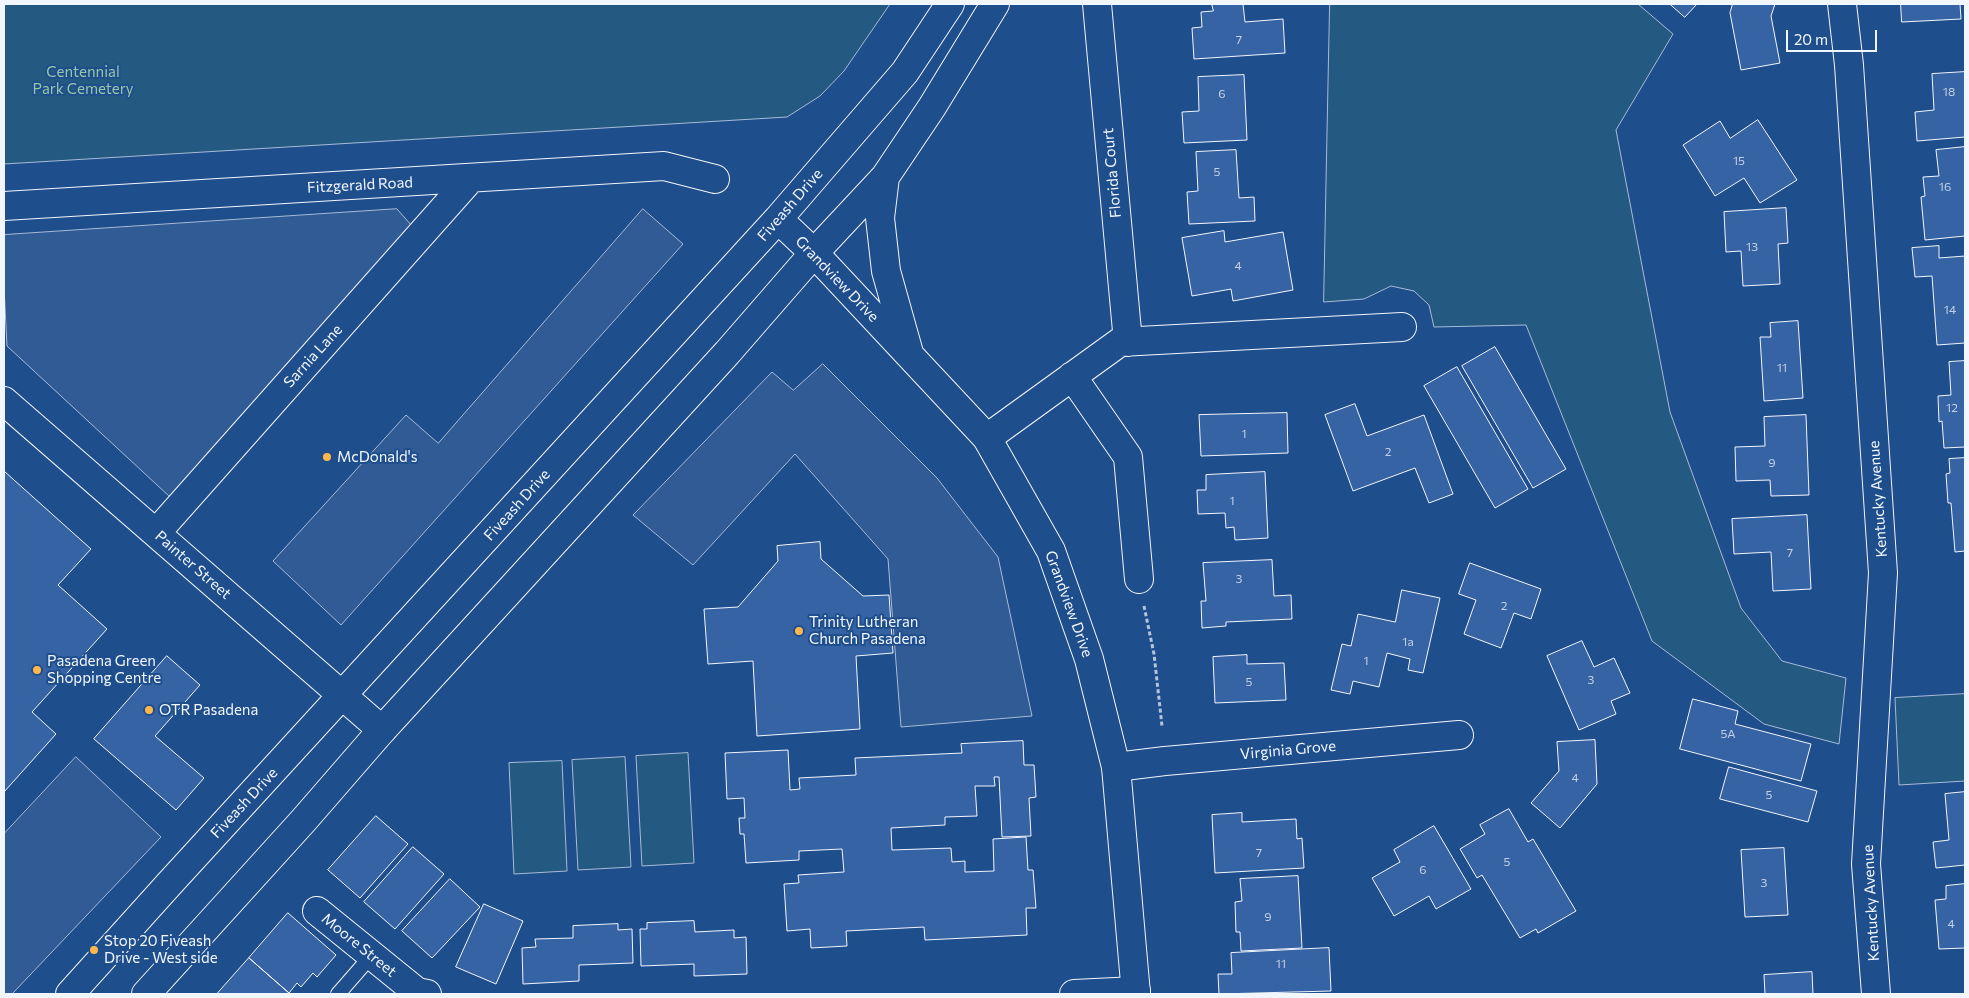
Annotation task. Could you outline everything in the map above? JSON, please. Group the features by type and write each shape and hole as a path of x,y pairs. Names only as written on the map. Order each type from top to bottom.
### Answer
{"street":[{"name":"Fiveash Drive","path":"70,994 778,219 905,72 950,4"},
{"path":"146,994 303,821 382,730 885,177 932,107 995,4"},
{"name":"Florida Court","path":"1096,4 1128,342"},
{"name":"Kentucky Avenue","path":"1842,4 1849,65 1883,573 1866,864 1876,994"},
{"name":"Fitzgerald Road","path":"4,206 664,166 715,180"},
{"path":"885,177 880,218 886,271 910,357"},
{"name":"Sarnia Lane","path":"156,533 471,178"},
{"name":"Grandview Drive","path":"778,219 814,253 987,438 1051,551 1089,659 1116,767 1136,992"},
{"path":"987,438 1120,342 1402,327"},
{"path":"1072,376 1128,457 1139,578"},
{"name":"Painter Street","path":"4,402 382,730"},
{"name":"Virginia Grove","path":"1116,767 1459,735"},
{"name":"Moore Street","path":"317,911 416,992 427,994"},
{"path":"1074,994 1136,992"}],"lane":[{"path":"338,994 372,956"}],"path":[{"path":"1139,578 1154,654 1162,726"}],"green space":[{"name":"Centennial Park Cemetery","path":"4,4 890,4 844,71 820,96 787,117 4,164"},
{"path":"1330,4 1638,4 1673,34 1616,130 1670,412 1741,608 1782,661 1846,678 1839,744 1764,724 1652,641 1526,325 1434,327 1429,305 1414,291 1391,286 1364,299 1324,302"},
{"path":"1965,694 1965,781 1899,785 1895,698"},
{"path":"688,753 694,863 642,866 636,756"},
{"path":"625,757 631,867 578,870 572,760"},
{"path":"562,761 567,871 514,874 509,763"}],"shaded area":[{"path":"397,209 412,226 170,497 7,346 4,235"},
{"path":"643,209 683,244 341,625 273,561 406,415 438,443"},
{"path":"823,364 937,478 998,557 1032,716 901,727 888,559 795,454 693,565 633,515 772,372 793,390"},
{"path":"76,757 161,837 12,994 4,994 4,834"}],"building":[{"path":"1212,4 1243,4 1245,22 1283,19 1285,53 1194,59 1192,28 1202,27 1201,12 1213,11"},
{"path":"1670,4 1697,4 1685,17"},
{"path":"1733,4 1775,4 1771,16 1780,63 1741,70 1730,13"},
{"path":"1901,4 1960,4 1961,19 1902,22"},
{"path":"1965,72 1965,137 1917,141 1915,112 1934,110 1932,74"},
{"path":"1244,75 1247,140 1184,143 1182,112 1199,111 1198,77"},
{"path":"1758,120 1797,180 1760,203 1744,178 1715,196 1683,145 1720,121 1730,138"},
{"path":"1965,147 1965,236 1925,240 1921,197 1925,196 1923,177 1939,176 1936,150"},
{"path":"1236,150 1239,198 1254,197 1255,221 1189,224 1187,192 1198,191 1196,152"},
{"path":"1786,208 1788,243 1778,244 1780,284 1743,286 1741,251 1726,252 1724,212"},
{"path":"1224,231 1225,242 1283,232 1293,290 1233,301 1231,289 1192,296 1182,238"},
{"path":"1939,246 1939,258 1965,256 1965,343 1937,345 1932,276 1915,277 1912,248"},
{"path":"1798,321 1803,398 1764,401 1760,337 1771,337 1770,323"},
{"path":"1495,347 1566,469 1533,488 1462,366"},
{"path":"1965,361 1965,447 1944,448 1942,421 1939,422 1938,396 1951,395 1949,362"},
{"path":"1457,367 1528,489 1495,508 1424,386"},
{"path":"1355,404 1367,436 1424,415 1453,494 1429,503 1415,468 1353,491 1325,415"},
{"path":"1287,413 1288,453 1201,456 1199,415"},
{"path":"1806,415 1809,495 1771,496 1770,480 1736,481 1735,447 1765,446 1764,417"},
{"path":"1965,458 1965,551 1955,552 1951,503 1948,503 1946,474 1950,473 1949,459"},
{"name":"Pasadena Green Shopping Centre","path":"4,471 91,549 58,585 107,629 32,712 56,734 4,792"},
{"path":"1265,472 1268,538 1235,540 1234,527 1226,528 1225,513 1198,514 1197,490 1206,490 1206,475"},
{"path":"1807,515 1811,589 1773,591 1771,552 1734,554 1732,519"},
{"name":"Trinity Lutheran Church Pasadena","path":"820,542 821,559 863,596 889,595 893,653 856,656 860,729 757,736 753,661 708,664 704,609 738,607 778,561 777,546"},
{"path":"1272,560 1274,596 1291,595 1292,619 1226,622 1226,626 1202,628 1201,601 1206,601 1203,563"},
{"path":"1470,563 1541,589 1531,619 1514,613 1501,648 1464,634 1476,600 1459,594"},
{"path":"1402,590 1440,598 1423,673 1408,670 1410,659 1387,653 1379,687 1353,681 1350,694 1331,690 1342,644 1351,646 1358,614 1395,622"},
{"path":"1582,641 1594,667 1614,658 1630,693 1611,701 1616,714 1579,730 1547,656"},
{"path":"1247,655 1247,664 1284,663 1286,700 1215,703 1213,657"},
{"name":"OTR Pasadena","path":"167,656 200,685 155,736 204,778 176,810 94,739"},
{"path":"1693,699 1738,711 1735,724 1811,744 1801,781 1680,749"},
{"path":"1595,740 1597,784 1560,828 1531,803 1559,771 1557,742"},
{"path":"1023,741 1024,765 1034,765 1036,797 1029,798 1031,836 1002,837 999,777 994,777 995,786 975,786 977,816 945,817 945,825 891,828 892,850 951,848 952,862 965,861 965,872 994,871 993,839 1026,837 1028,870 1033,870 1036,908 1026,908 1027,935 925,940 924,927 846,931 847,946 811,948 810,929 787,931 784,884 799,883 798,875 844,872 842,849 799,851 799,860 746,863 744,834 740,834 739,818 745,818 744,798 727,799 725,753 788,750 790,790 800,789 799,778 856,775 855,758 962,753 961,744"},
{"path":"1729,767 1817,791 1808,822 1720,799"},
{"path":"1965,792 1965,865 1936,868 1933,842 1949,840 1945,794"},
{"path":"1509,809 1528,842 1533,839 1576,911 1538,933 1536,929 1520,938 1482,875 1477,878 1460,849 1485,834 1480,825"},
{"path":"1242,813 1242,822 1296,819 1297,839 1302,838 1304,868 1215,873 1212,815"},
{"path":"376,816 408,844 360,898 328,870"},
{"path":"1434,826 1471,889 1436,909 1429,896 1394,916 1372,878 1400,862 1394,850"},
{"path":"413,847 444,874 395,929 364,902"},
{"path":"1784,848 1788,915 1745,917 1741,850"},
{"path":"1298,876 1302,948 1241,951 1240,932 1236,932 1235,902 1242,901 1240,879"},
{"path":"450,879 480,907 432,958 402,931"},
{"path":"1965,884 1965,948 1939,949 1935,900 1946,899 1946,886"},
{"path":"484,904 523,921 496,984 456,967"},
{"path":"288,913 336,955 317,977 313,973 301,987 297,983 289,993 249,958"},
{"path":"694,921 695,932 734,930 734,938 746,937 747,974 694,976 694,964 641,966 640,929 647,929 647,923"},
{"path":"618,924 618,930 632,929 633,963 579,965 579,981 523,984 522,948 536,947 535,939 573,938 573,926"},
{"path":"1329,948 1331,991 1219,994 1218,974 1232,974 1231,953"},
{"path":"249,958 289,993 217,994"},
{"path":"1812,972 1813,994 1765,994 1764,975"}],"place":[{"name":"McDonald's","path":"327,457"},
{"name":"Trinity Lutheran Church Pasadena","path":"799,631"},
{"name":"Pasadena Green Shopping Centre","path":"37,670"},
{"name":"OTR Pasadena","path":"149,710"},
{"name":"Stop 20 Fiveash Drive - West side","path":"94,950"}]}
